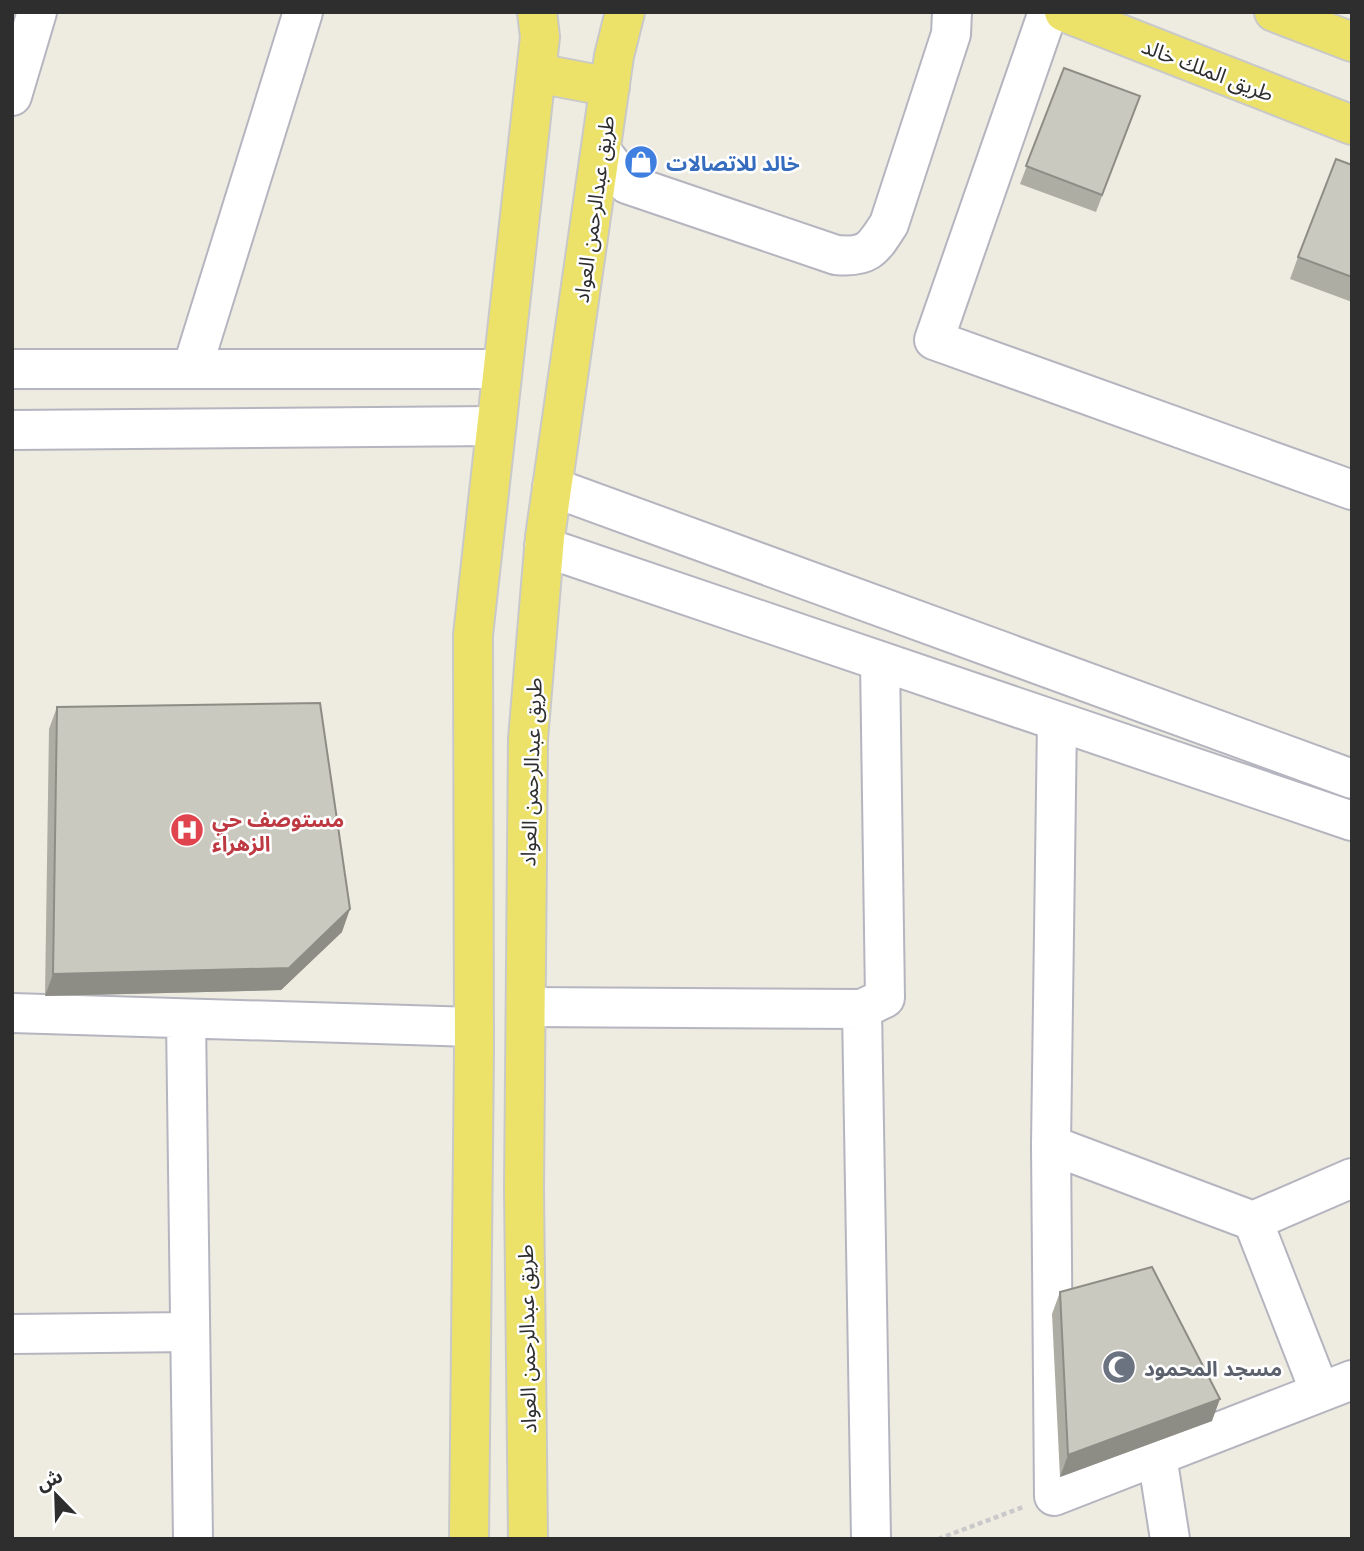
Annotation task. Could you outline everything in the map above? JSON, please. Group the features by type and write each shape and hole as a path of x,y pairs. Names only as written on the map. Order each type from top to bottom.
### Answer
{"main road":[{"path":"469,1539 474,1027 473,635 537,73 540,37 537,12"},
{"name":"طريق عبدالرحمن العواد","path":"528,1539 528,739 544,547 552,487 614,55 625,12"},
{"name":"طريق الملك خالد","path":"1064,12 1352,125"},
{"path":"1274,12 1352,42"},
{"path":"537,73 610,87"},
{"path":"471,1357 526,1357"}],"street":[{"path":"12,96 37,12"},
{"path":"192,369 303,12"},
{"path":"601,151 627,184 836,255 856,257 875,246 888,223 951,34 952,12"},
{"path":"1048,12 934,340 1352,490"},
{"path":"12,369 502,369"},
{"path":"12,430 496,426"},
{"path":"552,487 1352,779"},
{"path":"544,547 1352,821"},
{"path":"526,1007 862,1009 885,998 880,661"},
{"path":"1051,1145 1253,1221 1336,1386 1054,1496 1051,1145 1057,721"},
{"path":"862,1009 871,1539"},
{"path":"12,1013 474,1027"},
{"path":"186,1018 192,1539"},
{"path":"1253,1221 1352,1178"},
{"path":"12,1334 190,1332"},
{"path":"1157,1456 1170,1539"}],"path":[{"path":"938,1539 1054,1496"}],"building":[{"path":"1064,68 1140,96 1102,195 1026,166"},
{"path":"1336,159 1352,165 1352,277 1298,257"},
{"name":"مستوصف حي الزهراء","path":"320,703 350,909 289,968 53,974 57,707"},
{"name":"مسجد المحمود","path":"1152,1267 1220,1399 1068,1455 1060,1292"}],"place":[{"name":"خالد للاتصالات","path":"641,162"},
{"name":"مستوصف حي الزهراء","path":"187,830"},
{"name":"مسجد المحمود","path":"1119,1367"}]}
